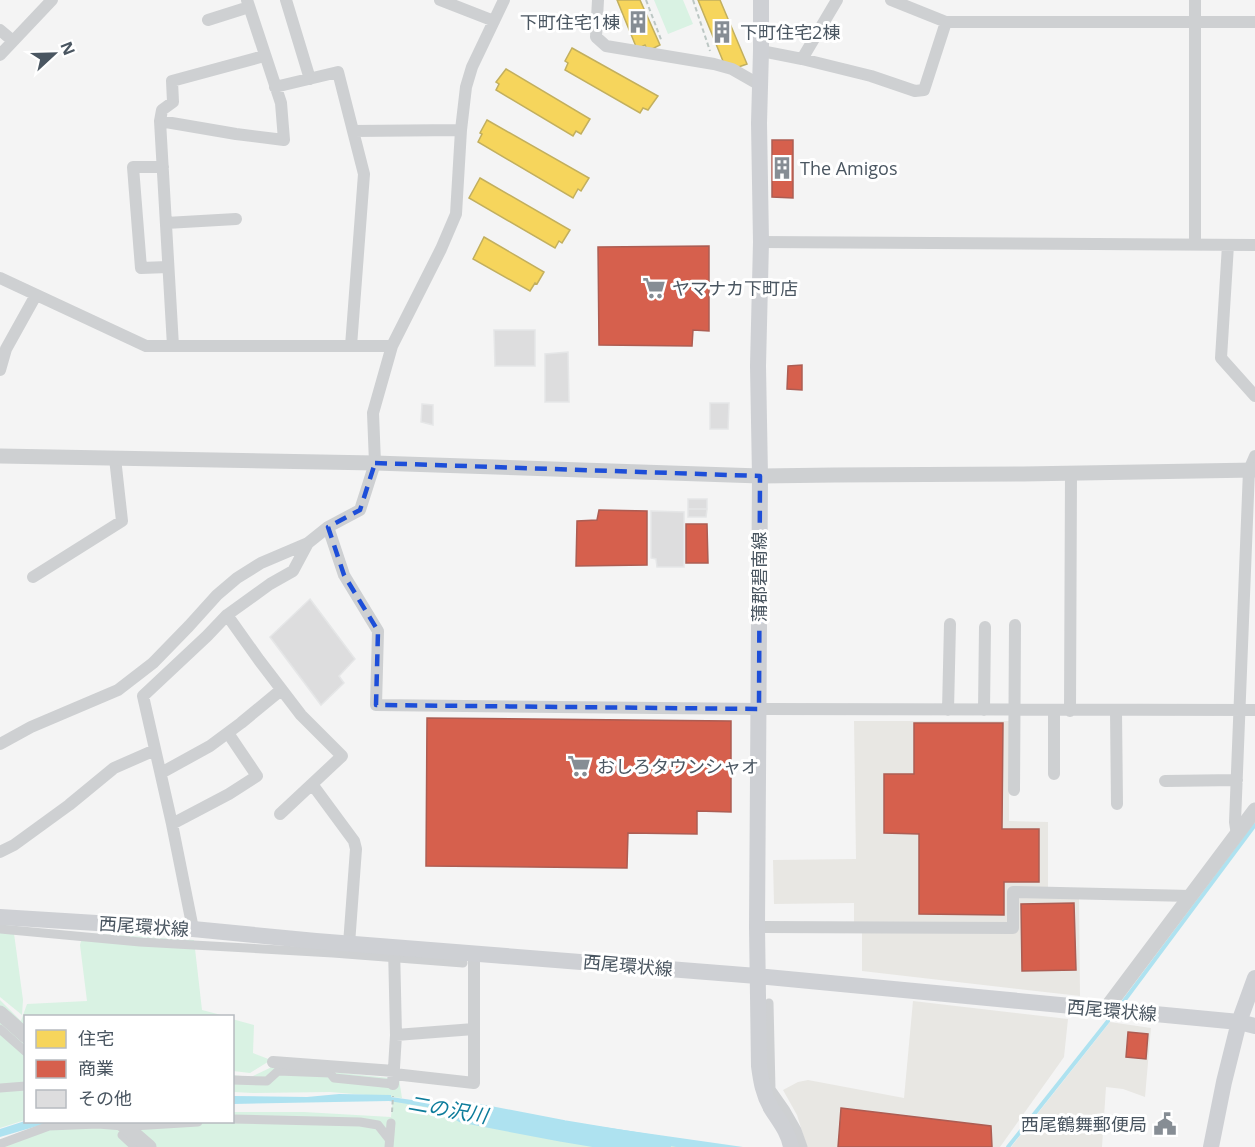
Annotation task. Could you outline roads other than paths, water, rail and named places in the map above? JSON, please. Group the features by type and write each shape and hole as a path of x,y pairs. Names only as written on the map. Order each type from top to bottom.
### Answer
{"main road":[{"name":"蒲郡碧南線","path":"761,0 759,123 761,242 758,366 760,476 757,976 759,1066 761,1086 770,1106 783,1125 790,1147"},
{"name":"西尾環状線","path":"0,917 193,929 469,958 757,976 1247,1024"},
{"path":"1211,1147 1224,1082 1247,1024 1255,978"}],"street":[{"path":"0,55 52,0"},
{"path":"286,0 310,78"},
{"path":"440,0 494,21"},
{"path":"0,744 118,690 153,663 217,594 237,578 261,563 308,543 328,527 360,510 375,463 373,413 392,346 456,214 466,87 472,67 504,0"},
{"path":"598,0 596,37 606,46 714,64 732,69 760,84"},
{"path":"802,59 837,0"},
{"path":"891,0 946,22 1255,22"},
{"path":"1195,0 1195,244"},
{"path":"160,121 284,140 281,103 264,56 249,2 207,20"},
{"path":"761,51 872,76 915,92 924,90 946,22"},
{"path":"0,30 13,41"},
{"path":"173,346 160,121 162,110 173,102 172,81 264,56"},
{"path":"275,87 338,72 364,174 351,346"},
{"path":"353,130 461,130"},
{"path":"163,167 133,167 141,268 168,267"},
{"path":"166,223 236,219"},
{"path":"761,242 1255,244"},
{"path":"1228,245 1221,357 1255,396"},
{"path":"0,278 146,346 392,346"},
{"path":"0,370 6,349 36,295"},
{"path":"0,456 375,463 760,476 1071,473 1253,465 1235,822 1237,835"},
{"path":"33,577 122,521 116,458"},
{"path":"1070,711 1071,473"},
{"path":"328,527 344,575 378,631 376,705 1054,711 1255,710"},
{"path":"193,929 143,696 227,615 270,584 293,571 308,543"},
{"path":"227,615 280,690 301,715 342,756 280,814"},
{"path":"948,710 950,624"},
{"path":"1014,790 1015,625"},
{"path":"984,710 985,627"},
{"path":"161,773 210,746 242,723 280,690"},
{"path":"1054,711 1054,774"},
{"path":"1116,711 1117,804"},
{"path":"172,824 229,794 257,776 228,733"},
{"path":"0,852 69,804 114,768 154,750"},
{"path":"1165,781 1237,780"},
{"path":"312,784 354,841 356,849 350,944"},
{"path":"1105,1010 1255,810"},
{"path":"757,927 1013,928 1013,892 1191,896"},
{"path":"0,929 140,942 395,952 396,1035 393,1076"},
{"path":"273,1062 474,1083 474,1029 469,958"},
{"path":"769,1003 771,1089 797,1130 803,1147"},
{"path":"0,1006 24,1027"},
{"path":"0,1013 24,1034"},
{"path":"0,1029 24,1050"},
{"path":"396,1035 474,1029"},
{"path":"234,1080 267,1081 278,1071 330,1073 334,1078 393,1076"},
{"path":"0,1088 24,1086"},
{"path":"234,1119 360,1122 378,1125 389,1143"},
{"path":"0,1144 49,1126 98,1124 125,1127 183,1123"},
{"path":"389,1143 391,1123"},
{"path":"125,1127 157,1147"},
{"path":"125,1127 135,1147"}],"water":[{"name":"二の沢川","path":"339,1094 391,1095 391,1097 743,1147 676,1147 389,1101 234,1104 234,1096 307,1097"},
{"path":"24,1121 48,1123 0,1137 0,1129"}],"waterway":[{"path":"1121,1005 1255,825"},
{"path":"1008,1147 1108,1021"},
{"name":"二の沢川","path":"464,1112 660,1147"}],"place":[{"name":"下町住宅1棟","path":"638,22"},
{"name":"下町住宅2棟","path":"722,32"},
{"name":"The Amigos","path":"782,168"},
{"name":"ヤマナカ下町店","path":"654,288"},
{"name":"おしろタウンシャオ","path":"579,766"},
{"name":"西尾鶴舞郵便局","path":"1165,1124"}]}
